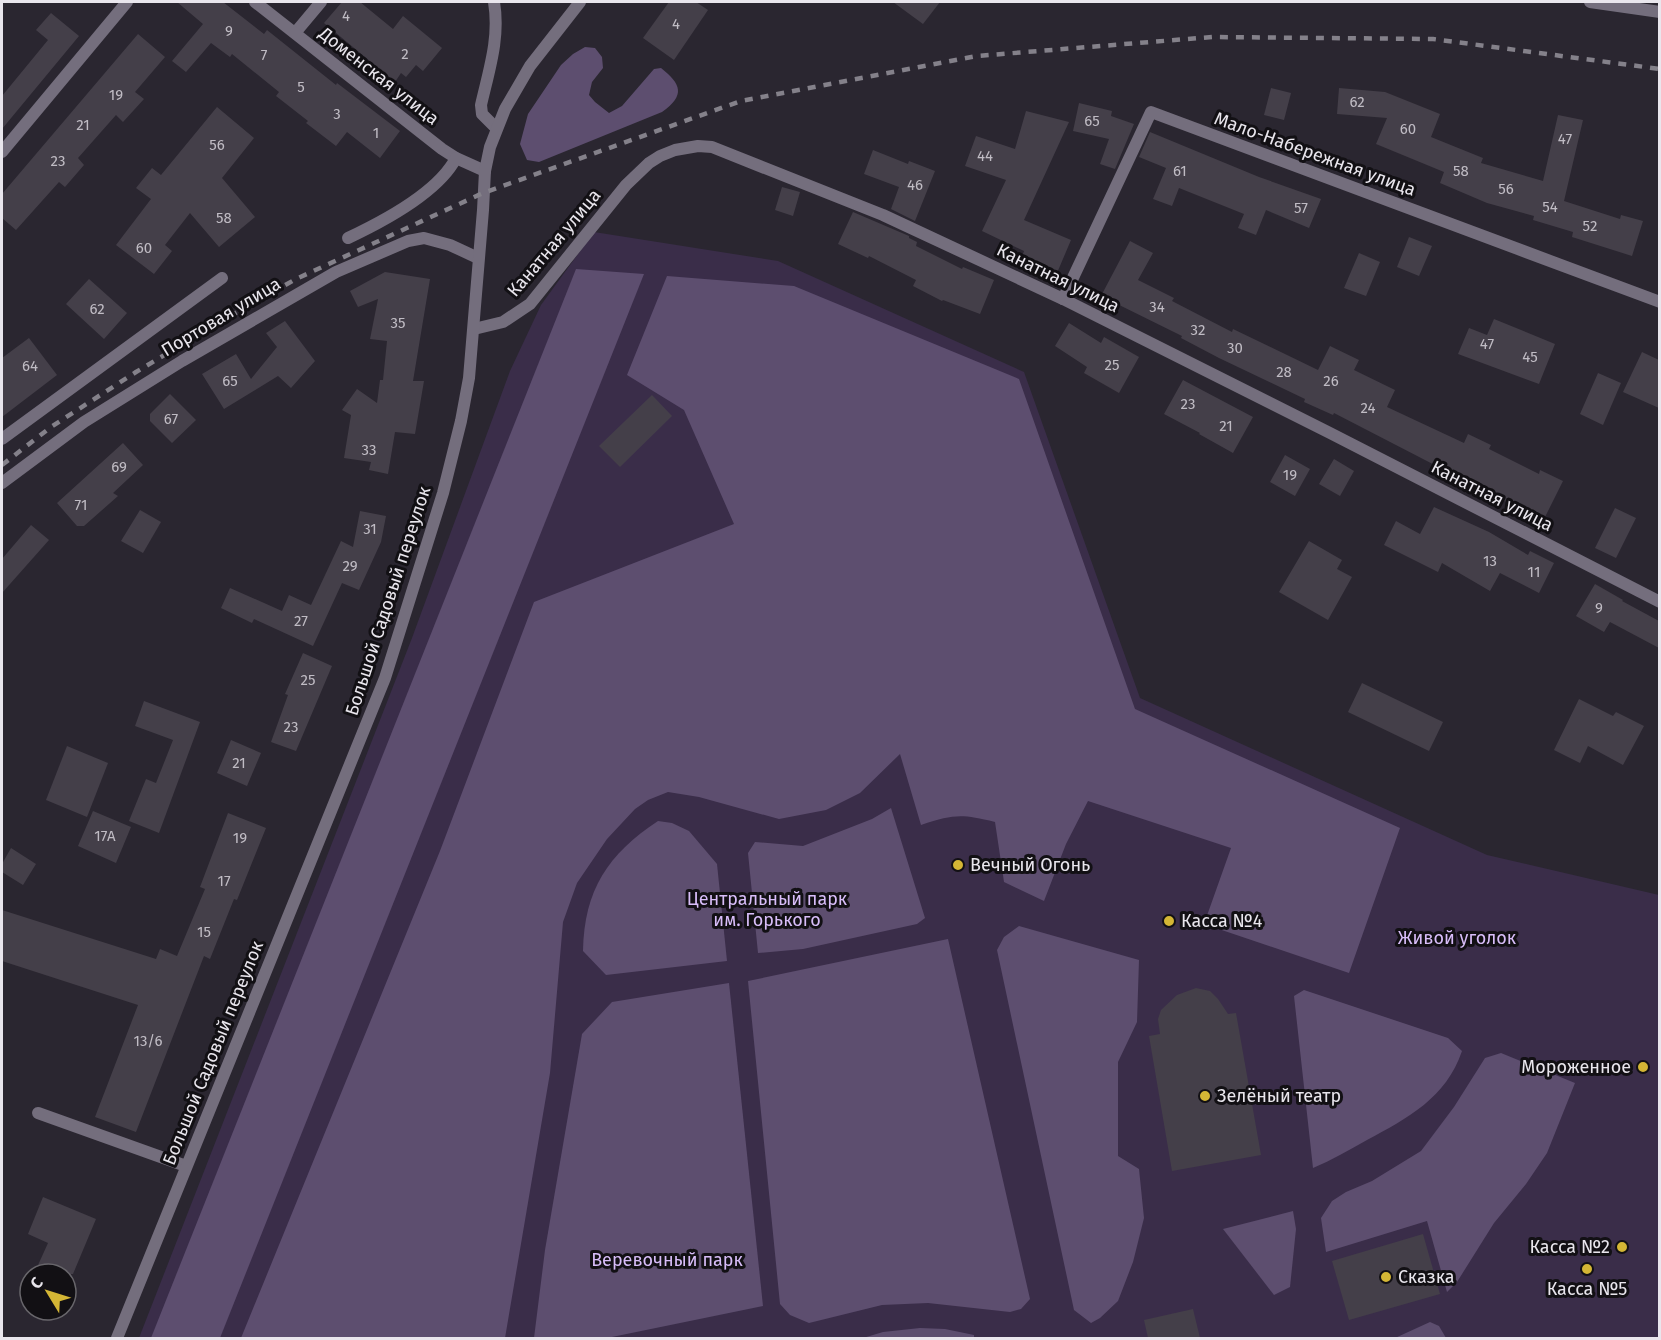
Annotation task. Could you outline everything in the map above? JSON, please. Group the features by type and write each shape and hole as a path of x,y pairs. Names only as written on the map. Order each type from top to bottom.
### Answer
{"street":[{"path":"2,152 127,2"},
{"name":"Доменская улица","path":"255,2 442,150 485,171"},
{"path":"295,33 321,2"},
{"path":"494,2 495,50 481,105 482,114 496,128"},
{"name":"Большой Садовый переулок","path":"117,1338 385,678 443,493 469,378 485,171 496,128 530,66 580,2"},
{"path":"1590,2 1659,12"},
{"name":"Мало-Набережная улица","path":"1063,299 1151,112 1659,302"},
{"name":"Канатная улица","path":"474,329 503,322 530,304 626,185 649,163 675,150 698,146 712,147 727,151 883,215 1063,299 1341,438 1659,602"},
{"path":"348,238 414,200 447,172 456,158"},
{"name":"Портовая улица","path":"2,483 84,422 192,355 336,272 408,241 424,238 450,245 478,258"},
{"name":"Портовая улица","path":"2,439 222,278"},
{"path":"38,1113 186,1166"}],"green space":[{"path":"585,47 595,48 602,57 603,68 592,82 589,95 609,113 622,106 654,69 661,68 673,79 678,95 662,112 539,162 527,160 520,144 528,114 561,65"},
{"name":"Центральный парк им. Горького","path":"594,232 778,261 1024,372 1140,698 1487,855 1659,895 1659,1338 139,1338 412,638 510,371 541,305"},
{"path":"576,269 644,274 220,1338 151,1338"},
{"path":"667,276 794,286 1019,379 1135,709 1400,828 1349,973 1204,924 1231,848 1088,801 1066,844 1044,901 1004,882 995,822 958,816 921,825 900,754 860,793 826,810 779,819 699,797 668,792 648,800 635,809 607,839 577,883 563,922 550,1073 505,1338 241,1338 440,851 534,602 734,524 684,410 627,375"},
{"path":"891,808 925,918 917,924 803,949 758,953 748,853 755,842 803,846 872,819"},
{"path":"658,821 672,823 689,831 717,864 727,961 606,975 583,951 584,929 594,892 602,876 625,847"},
{"path":"1019,926 1139,960 1137,1022 1118,1062 1118,1156 1139,1169 1144,1218 1133,1262 1118,1301 1100,1318 1091,1323 1074,1310 997,950 1004,937"},
{"path":"948,939 1030,1299 1021,1309 1010,1312 928,1303 882,1305 809,1323 790,1315 780,1304 748,981"},
{"name":"Веревочный парк","path":"729,983 763,1306 607,1338 534,1338 545,1250 582,1034 612,1002"},
{"path":"1304,990 1448,1038 1462,1051 1446,1082 1424,1105 1397,1123 1313,1168 1294,996"},
{"path":"1501,1053 1575,1083 1547,1153 1526,1184 1494,1223 1457,1282 1447,1292 1427,1221 1326,1252 1321,1218 1332,1201 1372,1181 1421,1151 1454,1107 1485,1058"},
{"path":"1293,1211 1296,1229 1290,1287 1274,1295 1223,1229"},
{"path":"1430,1322 1439,1326 1446,1338 1395,1338"},
{"path":"920,1328 945,1329 974,1335 974,1338 863,1338 883,1332"}],"building":[{"path":"177,2 223,2 264,34 267,30 336,85 337,83 400,131 380,158 347,132 336,146 276,96 279,92 232,54 230,57 211,43 186,72 172,61 203,24"},
{"path":"342,2 360,2 393,29 403,16 442,48 423,71 416,65 406,77 401,73 395,82 324,23"},
{"path":"669,2 696,2 708,10 674,60 643,38"},
{"path":"893,2 940,2 923,24"},
{"path":"51,13 79,36 2,129 2,96 48,40 36,30"},
{"path":"138,34 165,57 135,92 144,99 123,122 116,115 78,158 84,165 65,187 59,182 16,230 2,218 2,194"},
{"path":"1271,88 1291,93 1284,120 1264,115"},
{"path":"1339,88 1385,92 1440,114 1431,137 1483,158 1481,163 1543,181 1558,115 1583,120 1564,201 1620,219 1621,215 1643,221 1632,256 1572,237 1573,232 1533,220 1534,216 1487,203 1440,183 1444,172 1376,144 1387,118 1337,114"},
{"path":"1079,103 1112,111 1111,116 1134,124 1115,169 1100,164 1109,139 1073,131"},
{"path":"217,107 254,138 222,178 255,217 219,247 190,213 165,245 172,251 154,274 116,245 151,199 136,188 152,168 161,175"},
{"path":"1026,111 1069,122 1024,220 1071,240 1057,273 1023,254 1024,251 982,231 1006,180 965,166 976,136 1015,149"},
{"path":"1150,132 1259,177 1321,199 1309,228 1266,210 1256,235 1238,228 1244,214 1179,188 1172,206 1153,199 1166,168 1139,157"},
{"path":"873,150 908,164 909,161 935,171 915,221 891,209 899,187 864,174"},
{"path":"782,187 800,192 793,216 775,210"},
{"path":"853,212 909,236 917,242 916,246 962,269 963,267 994,280 980,314 942,301 913,286 916,280 869,256 868,258 838,244"},
{"path":"1409,237 1432,246 1419,276 1397,267"},
{"path":"1130,241 1153,253 1138,280 1174,298 1172,301 1232,332 1233,329 1318,370 1330,346 1359,360 1354,370 1395,390 1387,407 1464,443 1468,434 1491,445 1489,449 1539,474 1540,470 1563,481 1543,521 1334,413 1333,415 1304,402 1305,399 1219,358 1181,338 1182,336 1101,296"},
{"path":"1359,253 1380,262 1366,296 1344,288"},
{"path":"385,272 430,279 413,381 424,381 415,434 395,432 388,474 369,470 371,462 344,458 351,415 342,410 357,389 377,403 380,380 383,380 387,341 370,339 378,299 358,307 350,291"},
{"path":"89,279 127,313 104,339 66,304"},
{"path":"1494,319 1555,344 1539,384 1458,354 1469,328 1487,335"},
{"path":"285,321 315,361 291,388 278,376 224,409 202,374 236,354 251,379 277,347 266,333"},
{"path":"1069,323 1101,343 1104,337 1139,357 1119,393 1084,373 1087,367 1055,346"},
{"path":"29,338 57,375 2,417 2,358"},
{"path":"1642,352 1659,360 1659,408 1623,392"},
{"path":"1598,373 1621,383 1603,425 1580,414"},
{"path":"1183,380 1253,417 1233,453 1164,414"},
{"path":"170,394 196,420 172,443 150,421 150,414"},
{"path":"652,395 672,416 620,467 599,446"},
{"path":"123,443 143,465 113,493 118,496 84,526 77,526 57,503"},
{"path":"1285,455 1310,469 1295,496 1270,482"},
{"path":"1334,459 1354,471 1340,496 1319,484"},
{"path":"1434,507 1489,532 1528,555 1530,551 1554,563 1539,593 1500,573 1490,591 1442,563 1438,572 1384,545 1396,521 1420,534"},
{"path":"1615,508 1636,518 1616,558 1595,548"},
{"path":"140,510 161,522 143,553 121,541"},
{"path":"360,511 386,516 381,542 359,590 342,583 313,646 254,619 252,623 221,608 230,588 282,611 289,595 311,605 341,541 353,547"},
{"path":"31,525 49,540 2,593 2,559"},
{"path":"1309,541 1342,560 1337,569 1352,577 1328,620 1279,592"},
{"path":"1595,584 1659,621 1659,648 1610,622 1604,632 1576,616"},
{"path":"303,653 332,666 296,751 271,742 288,695 285,694"},
{"path":"1362,683 1443,722 1429,751 1348,712"},
{"path":"1579,699 1613,716 1616,712 1644,726 1623,765 1588,746 1580,763 1554,750"},
{"path":"144,701 200,722 159,833 129,821 146,779 156,783 173,740 135,726"},
{"path":"231,740 261,753 247,786 217,773"},
{"path":"67,746 108,763 87,817 46,800"},
{"path":"93,811 131,827 116,863 78,846"},
{"path":"228,813 266,828 210,959 204,956 136,1132 95,1117 138,1005 2,961 2,910 156,959 160,949 177,956 205,889 200,887"},
{"path":"11,848 36,864 23,885 2,872 2,864"},
{"name":"Зелёный театр","path":"1196,988 1210,991 1228,1014 1236,1013 1261,1155 1172,1171 1149,1036 1160,1034 1158,1019 1161,1010 1177,995"},
{"path":"43,1197 96,1219 78,1262 39,1262 48,1243 28,1234"},
{"name":"Сказка","path":"1423,1234 1440,1294 1349,1320 1332,1261"},
{"path":"1193,1309 1200,1338 1148,1338 1144,1320"}],"railway":[{"path":"2,465 51,427 136,372 296,279 483,193 741,101 977,56 1212,37 1433,39 1660,69"}],"place":[{"name":"Вечный Огонь","path":"958,865"},
{"name":"Касса №4","path":"1169,921"},
{"name":"Мороженное","path":"1643,1067"},
{"name":"Зелёный театр","path":"1205,1096"},
{"name":"Касса №2","path":"1622,1247"},
{"name":"Касса №5","path":"1587,1269"},
{"name":"Сказка","path":"1386,1277"}],"park label":[{"name":"Живой уголок","path":"1457,938"}]}
